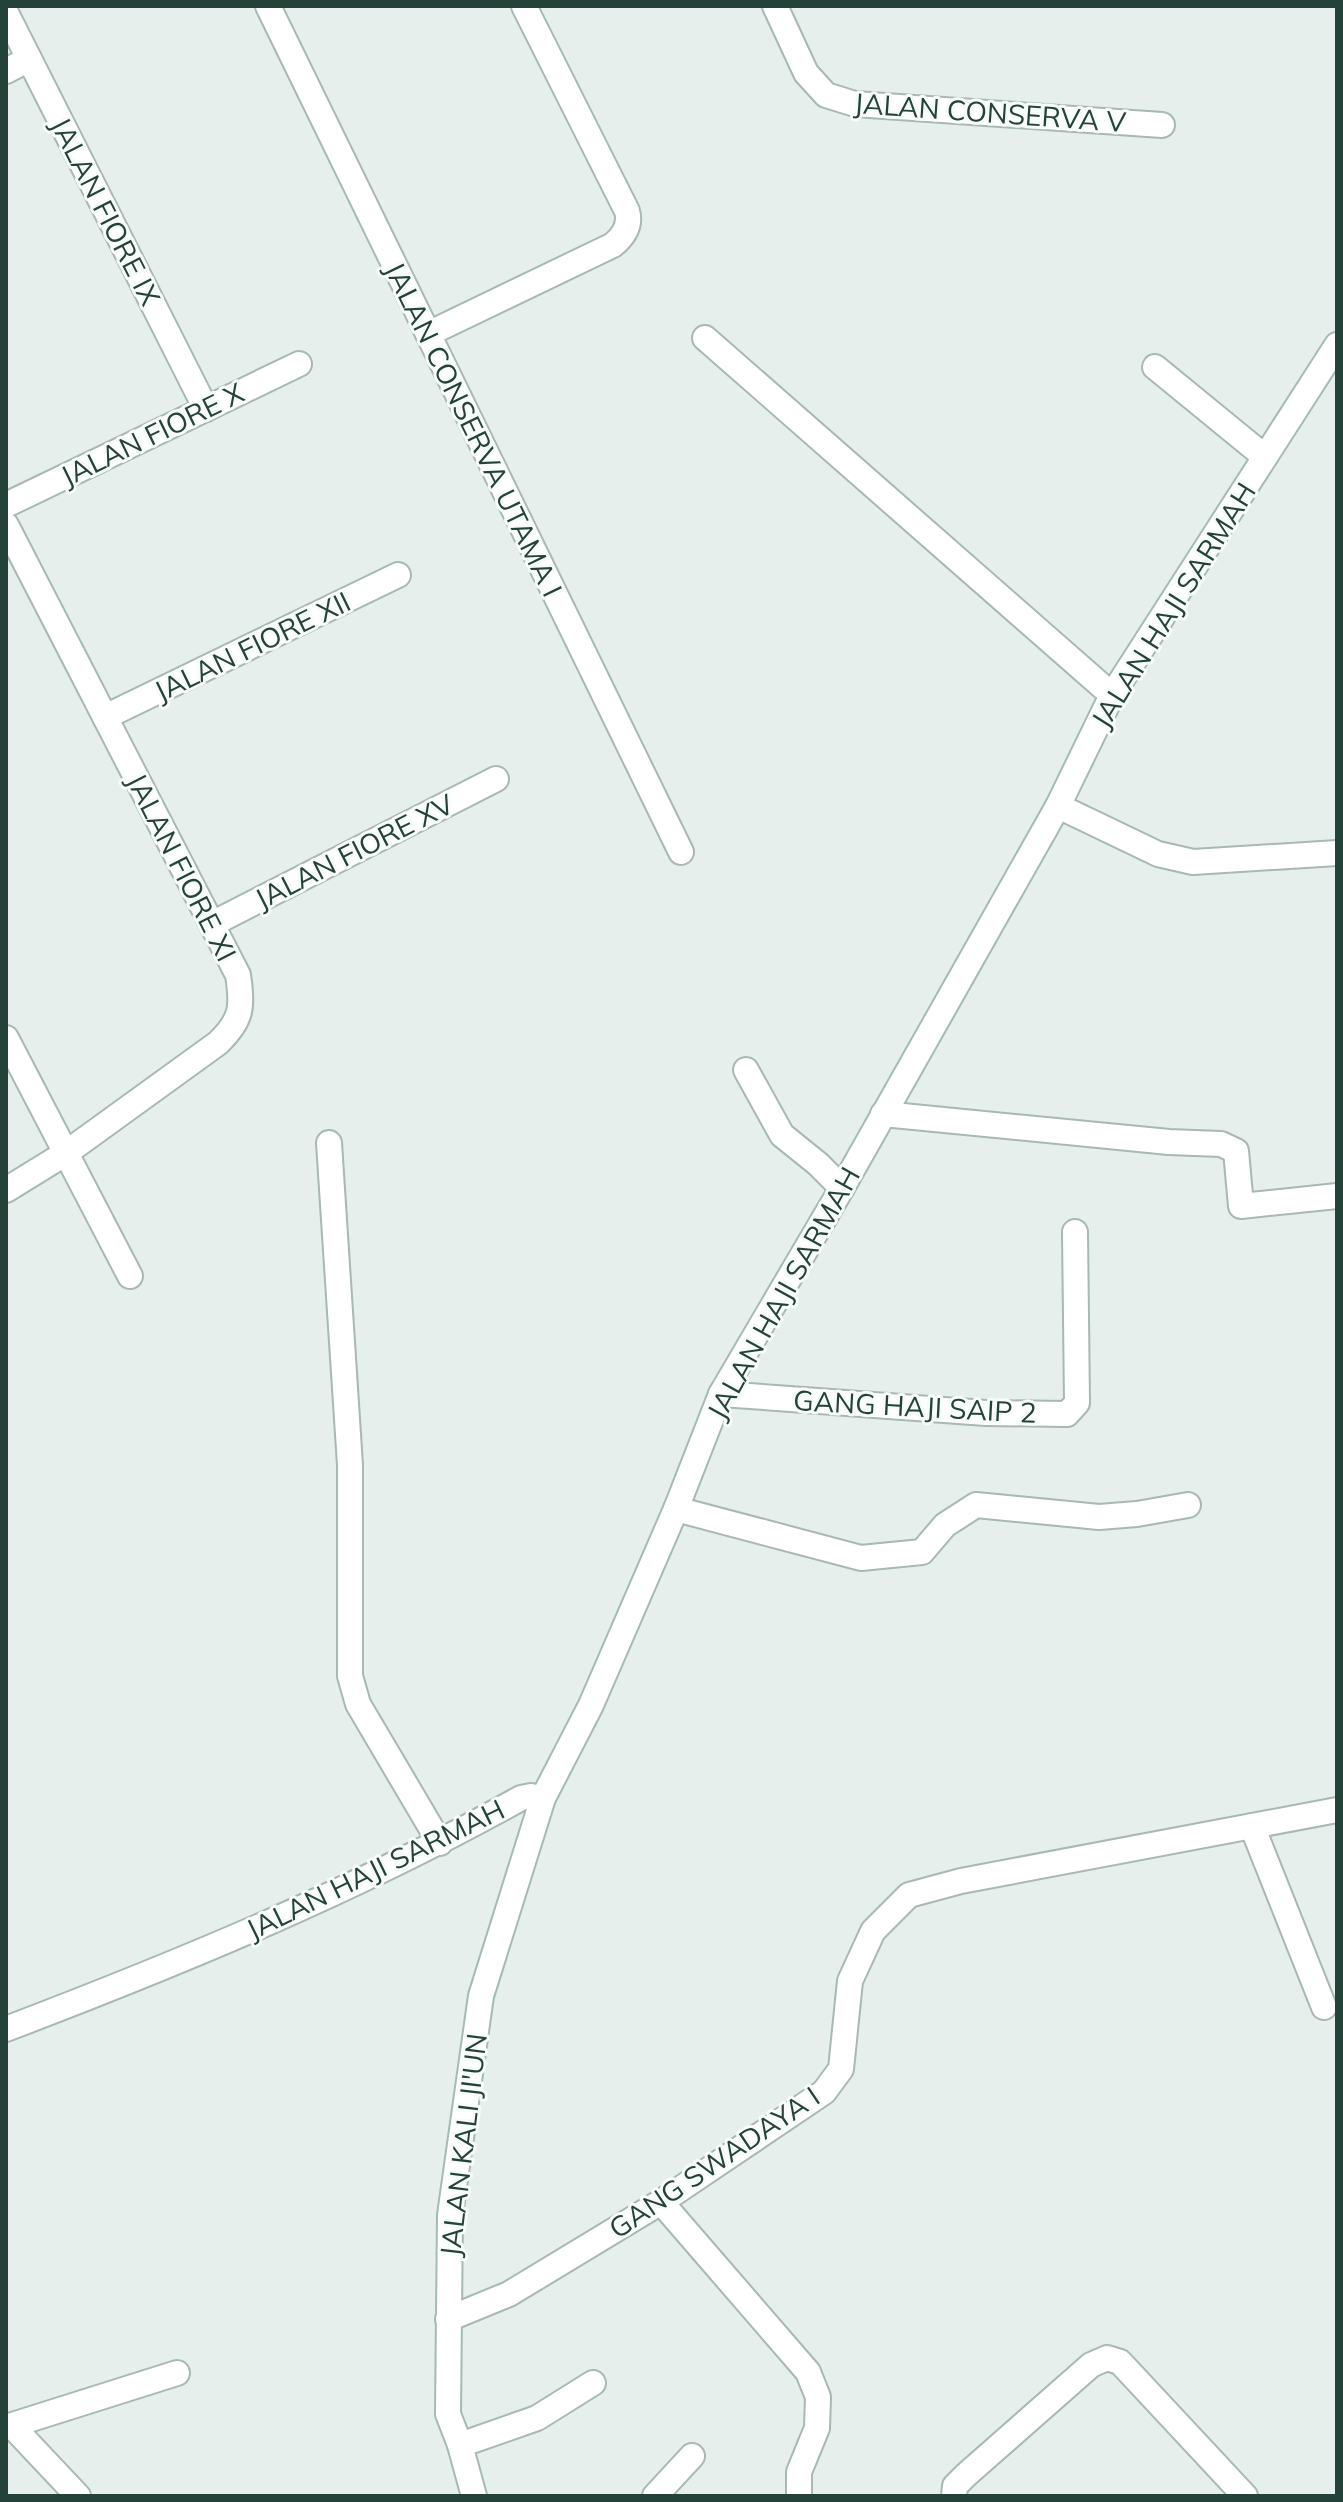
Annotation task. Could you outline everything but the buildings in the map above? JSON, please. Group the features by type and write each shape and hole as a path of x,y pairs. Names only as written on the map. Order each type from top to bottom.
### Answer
{"street":[{"path":"428,334 613,245 622,238 627,227 627,211 524,6"},
{"name":"JALAN CONSERVA V","path":"775,6 806,73 826,95 840,100 870,106 1162,125"},
{"name":"JALAN CONSERVA UTAMA I","path":"275,9 428,334 681,852"},
{"name":"JALAN FIORE IX","path":"6,13 206,409"},
{"path":"6,71 29,59"},
{"path":"705,338 1112,695"},
{"name":"JALAN HAJI SARMAH","path":"6,2029 168,1967 440,1843 521,1798 543,1798 591,1705 676,1509 721,1394 842,1188 1058,806 1112,695 1337,345"},
{"name":"JALAN FIORE X","path":"6,505 299,364"},
{"path":"1155,367 1265,457"},
{"name":"JALAN FIORE XI","path":"6,525 238,975 242,998 233,1029 218,1043 66,1153 6,1190"},
{"name":"JALAN FIORE XII","path":"105,717 398,575"},
{"name":"JALAN FIORE XV","path":"212,924 496,779"},
{"path":"1058,806 1158,854 1193,862 1337,853"},
{"path":"6,1038 130,1276"},
{"path":"746,1070 782,1135 842,1188"},
{"path":"883,1114 1169,1142 1221,1144 1236,1151 1241,1206 1336,1201"},
{"path":"329,1143 350,1465 350,1676 358,1704 440,1843"},
{"name":"GANG HAJI SAIP 2","path":"721,1394 986,1413 1067,1414 1077,1403 1075,1232"},
{"path":"676,1509 861,1558 922,1552 945,1525 976,1505 1099,1517 1188,1505"},
{"name":"JALAN KALI JI'UN","path":"474,2496 448,2414 450,2215 481,1996 543,1798"},
{"name":"GANG SWADAYA I","path":"448,2319 509,2294 661,2202 824,2092 841,2069 850,1981 873,1931 909,1895 961,1881 1337,1810"},
{"path":"1252,1826 1324,2007"},
{"path":"661,2202 808,2372 818,2397 817,2428 799,2472 799,2496"},
{"path":"954,2496 955,2486 966,2475 1091,2365 1107,2358 1120,2362 1245,2496"},
{"path":"78,2496 9,2427 177,2373"},
{"path":"460,2445 537,2418 593,2383"},
{"path":"655,2496 692,2456"}]}
